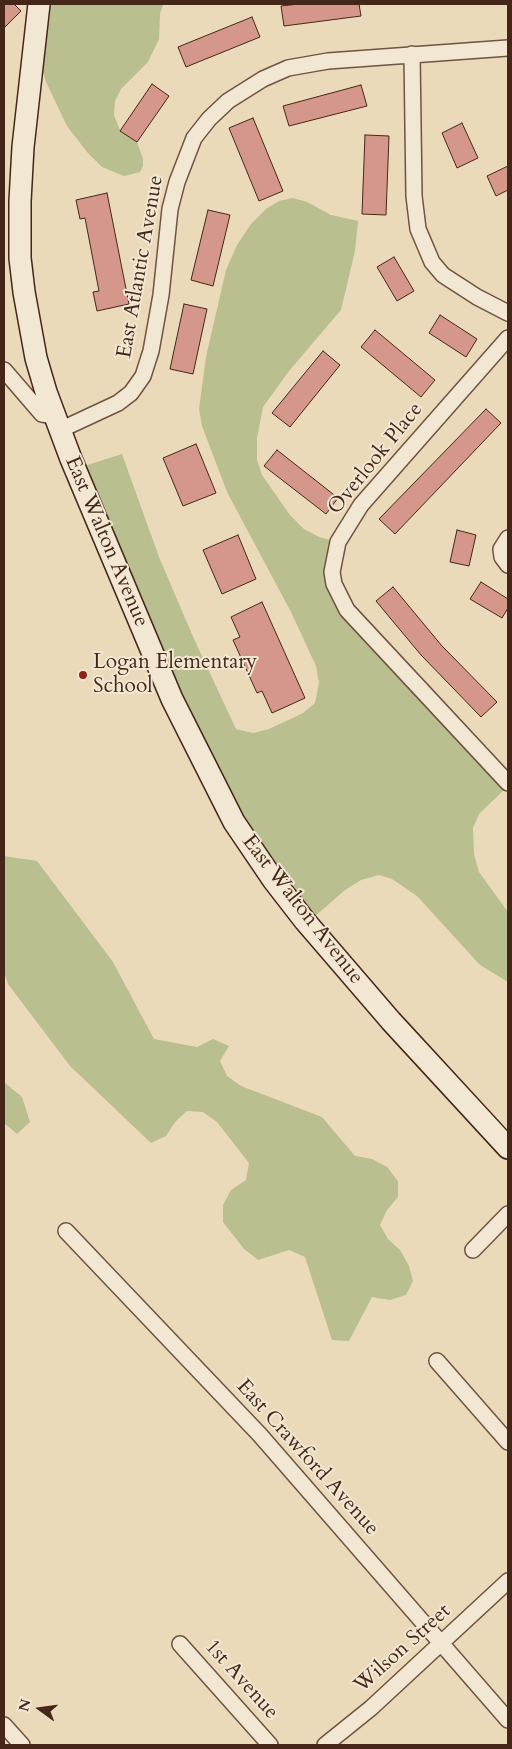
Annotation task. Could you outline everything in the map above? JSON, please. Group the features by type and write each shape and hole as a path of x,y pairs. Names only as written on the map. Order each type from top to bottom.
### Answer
{"main road":[{"name":"East Walton Avenue","path":"40,4 23,147 20,201 20,258 36,358 57,423 172,700 234,822 274,881 305,922 391,1021 508,1148"}],"street":[{"name":"East Atlantic Avenue","path":"57,423 118,403 131,394 143,376 151,351 161,294 170,209 184,161 194,138 209,119 245,90 288,68 328,61 508,48"},
{"path":"412,54 414,196 418,229 432,262 443,275 477,297 508,313"},
{"name":"Overlook Place","path":"508,338 362,505 338,542 332,572 334,584 347,610 508,783"},
{"path":"4,370 42,414 57,423"},
{"path":"508,538 501,549 502,557 508,564"},
{"path":"473,1250 508,1214"},
{"name":"East Crawford Avenue","path":"66,1230 260,1435 508,1720"},
{"path":"437,1361 508,1442"},
{"name":"Wilson Street","path":"325,1745 370,1708 508,1581"},
{"name":"1st Avenue","path":"180,1644 270,1745"},
{"path":"4,1725 22,1745"}],"green space":[{"path":"40,4 166,4 163,5 160,14 159,39 148,62 121,89 115,101 114,115 120,130 137,142 143,159 143,166 140,172 124,176 102,167 87,152 67,126 46,82 38,56"},
{"path":"293,198 307,202 331,215 358,221 355,251 341,310 289,371 263,407 257,438 257,460 262,475 290,515 304,529 319,537 337,542 333,584 508,786 479,814 473,828 474,854 479,872 508,912 508,982 480,965 417,896 392,879 379,875 361,880 345,890 313,918 238,820 75,469 122,454 159,557 194,639 236,729 253,733 269,729 303,713 315,703 319,683 316,666 291,612 227,492 202,426 199,409 206,357 226,270 237,245 251,224 266,209 279,201"},
{"path":"4,856 37,861 113,962 154,1039 197,1047 213,1039 229,1046 220,1061 227,1076 241,1086 322,1117 355,1156 372,1159 387,1167 398,1181 398,1197 387,1210 380,1225 388,1239 400,1250 409,1266 413,1281 406,1295 390,1300 372,1297 349,1341 332,1340 305,1257 289,1250 258,1260 244,1249 223,1222 223,1205 231,1190 246,1180 249,1163 217,1122 203,1112 187,1111 175,1122 166,1136 151,1143 70,1066 8,984 4,972"},
{"path":"4,1082 22,1097 30,1122 17,1134 4,1123"}],"building":[{"path":"4,4 14,4 21,11 4,28"},
{"path":"299,4 359,4 361,16 284,26 281,6"},
{"path":"252,17 260,37 186,67 178,47"},
{"path":"152,84 169,96 137,142 120,131"},
{"path":"361,85 367,106 289,126 283,106"},
{"path":"253,118 283,191 259,201 229,128"},
{"path":"462,123 478,158 457,168 442,133"},
{"path":"365,135 389,136 386,215 362,214"},
{"path":"508,166 508,190 496,196 487,176"},
{"path":"107,193 129,304 97,311 93,292 99,291 85,218 80,219 76,200"},
{"path":"208,210 230,215 213,286 191,280"},
{"path":"394,257 414,291 397,301 377,267"},
{"path":"184,304 207,309 193,374 170,369"},
{"path":"440,315 477,339 466,357 429,333"},
{"path":"375,330 435,380 421,397 361,347"},
{"path":"323,351 340,365 290,427 272,413"},
{"path":"486,409 501,423 395,534 379,519"},
{"path":"196,444 216,493 183,506 163,458"},
{"path":"277,450 338,498 326,514 264,466"},
{"path":"457,530 476,535 469,566 450,562"},
{"path":"238,535 256,579 222,594 203,550"},
{"path":"481,582 508,599 508,608 502,618 470,599"},
{"path":"393,587 442,646 497,702 481,717 421,655 376,601"},
{"path":"262,602 305,698 272,713 262,691 257,693 233,640 240,637 231,617"}],"place":[{"name":"Logan Elementary School","path":"83,675"}]}
